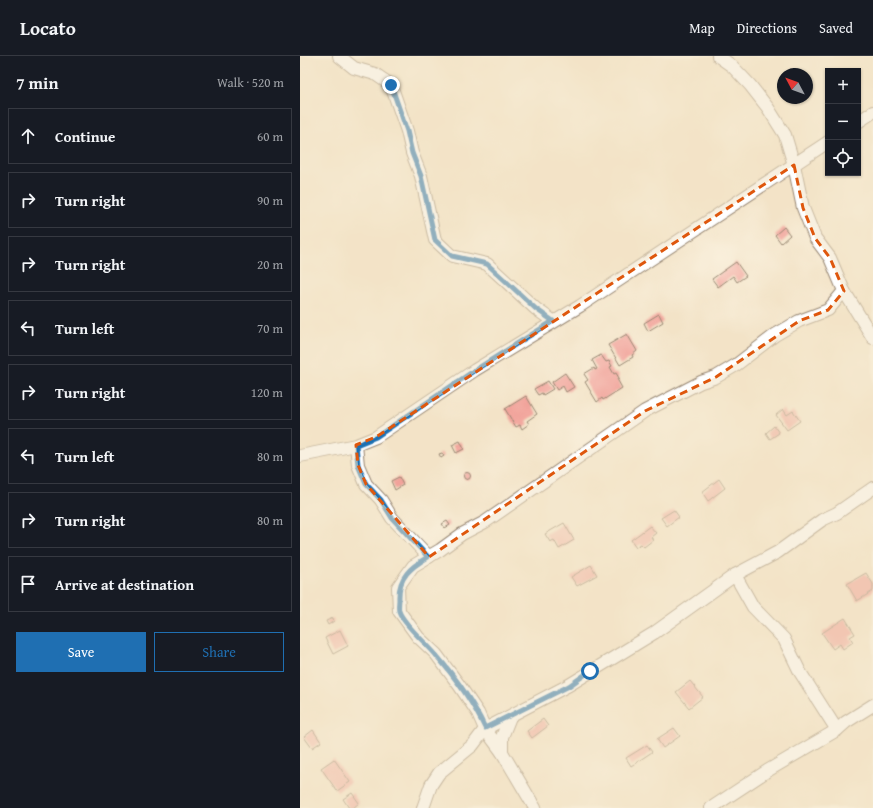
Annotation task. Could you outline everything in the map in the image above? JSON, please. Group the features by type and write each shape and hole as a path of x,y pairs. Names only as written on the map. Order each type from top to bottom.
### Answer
{"street":[{"path":"339,56 354,68 375,74 391,85 405,124 412,153 421,176 435,240 452,256 487,264 536,309 553,321"},
{"path":"718,56 732,66 750,85 768,108 785,135 794,165 803,208 815,238 830,258 844,291 873,338"},
{"path":"861,120 873,112"},
{"path":"300,456 356,445 376,437 475,370 553,321 587,302 825,144"},
{"path":"535,808 502,752 485,728 478,713 459,685 436,654 418,637 399,611 398,587 413,566 462,534 492,517 645,411 689,390 701,382 716,377 736,365 776,335 799,321 828,310 844,291"},
{"path":"356,445 358,465 366,484 381,500 392,518 428,557"},
{"path":"423,808 431,785 439,773 473,745 485,728 510,717 569,686 654,633 735,576 778,552 822,520 873,488"},
{"path":"735,576 753,607 784,640 800,672 837,730"},
{"path":"711,808 767,771 837,730 846,722 873,705"},
{"path":"502,752 502,737 510,717"}],"highlighted area":[{"path":"794,165 803,208 815,238 830,258 844,291 828,310 799,321 716,377 645,411 429,557 366,484 358,465 356,445 376,437"}],"building":[{"path":"784,227 790,235 781,243 775,235"},
{"path":"736,262 746,276 737,282 733,276 718,287 712,279"},
{"path":"659,314 663,322 648,331 644,323"},
{"path":"627,334 637,351 632,355 633,357 620,365 608,345"},
{"path":"601,355 606,362 609,361 612,366 610,367 614,374 616,373 619,378 617,379 622,388 597,402 585,382 588,380 584,374 594,368 595,370 597,369 592,360"},
{"path":"565,373 574,387 566,392 563,386 557,390 552,382"},
{"path":"548,381 553,389 543,395 542,393 538,395 534,389"},
{"path":"526,396 537,414 527,421 529,424 522,429 520,425 516,427 505,409"},
{"path":"783,409 787,415 793,411 800,421 787,430 776,415"},
{"path":"774,426 779,433 770,439 766,433"},
{"path":"460,441 464,449 456,453 452,445"},
{"path":"442,453 444,456 441,458 439,454"},
{"path":"467,472 470,473 470,479 467,480 464,479 463,476 464,473"},
{"path":"399,477 403,485 395,490 391,481"},
{"path":"719,479 725,488 708,501 702,492"},
{"path":"674,510 679,517 667,526 661,518"},
{"path":"447,521 450,525 445,528 442,524"},
{"path":"564,523 574,540 559,549 554,540 550,542 545,534"},
{"path":"650,526 656,533 651,537 653,540 644,547 641,544 636,547 631,540"},
{"path":"591,565 597,575 577,586 571,577"},
{"path":"866,573 873,584 873,591 857,601 847,584"},
{"path":"333,618 334,621 328,625 326,621"},
{"path":"845,618 855,634 850,637 853,642 843,649 840,644 833,649 822,633"},
{"path":"340,630 348,646 333,654 325,638"},
{"path":"690,681 703,697 689,708 676,692"},
{"path":"543,719 548,726 532,738 527,731"},
{"path":"674,728 680,736 663,748 657,739"},
{"path":"313,730 321,742 312,748 304,737"},
{"path":"647,745 652,752 631,766 626,758"},
{"path":"334,759 350,782 337,791 321,768"},
{"path":"352,793 359,803 353,808 349,808 343,799"}],"route":[{"path":"391,85 399,104 412,153 421,176 435,240 452,256 469,258 487,264 536,309 553,321 475,370 376,437 356,445 358,465 366,484 381,500 392,518 428,557 413,566 398,587 399,611 418,637 436,654 459,685 478,713 485,728 510,717 541,699 569,686 590,671"}]}
